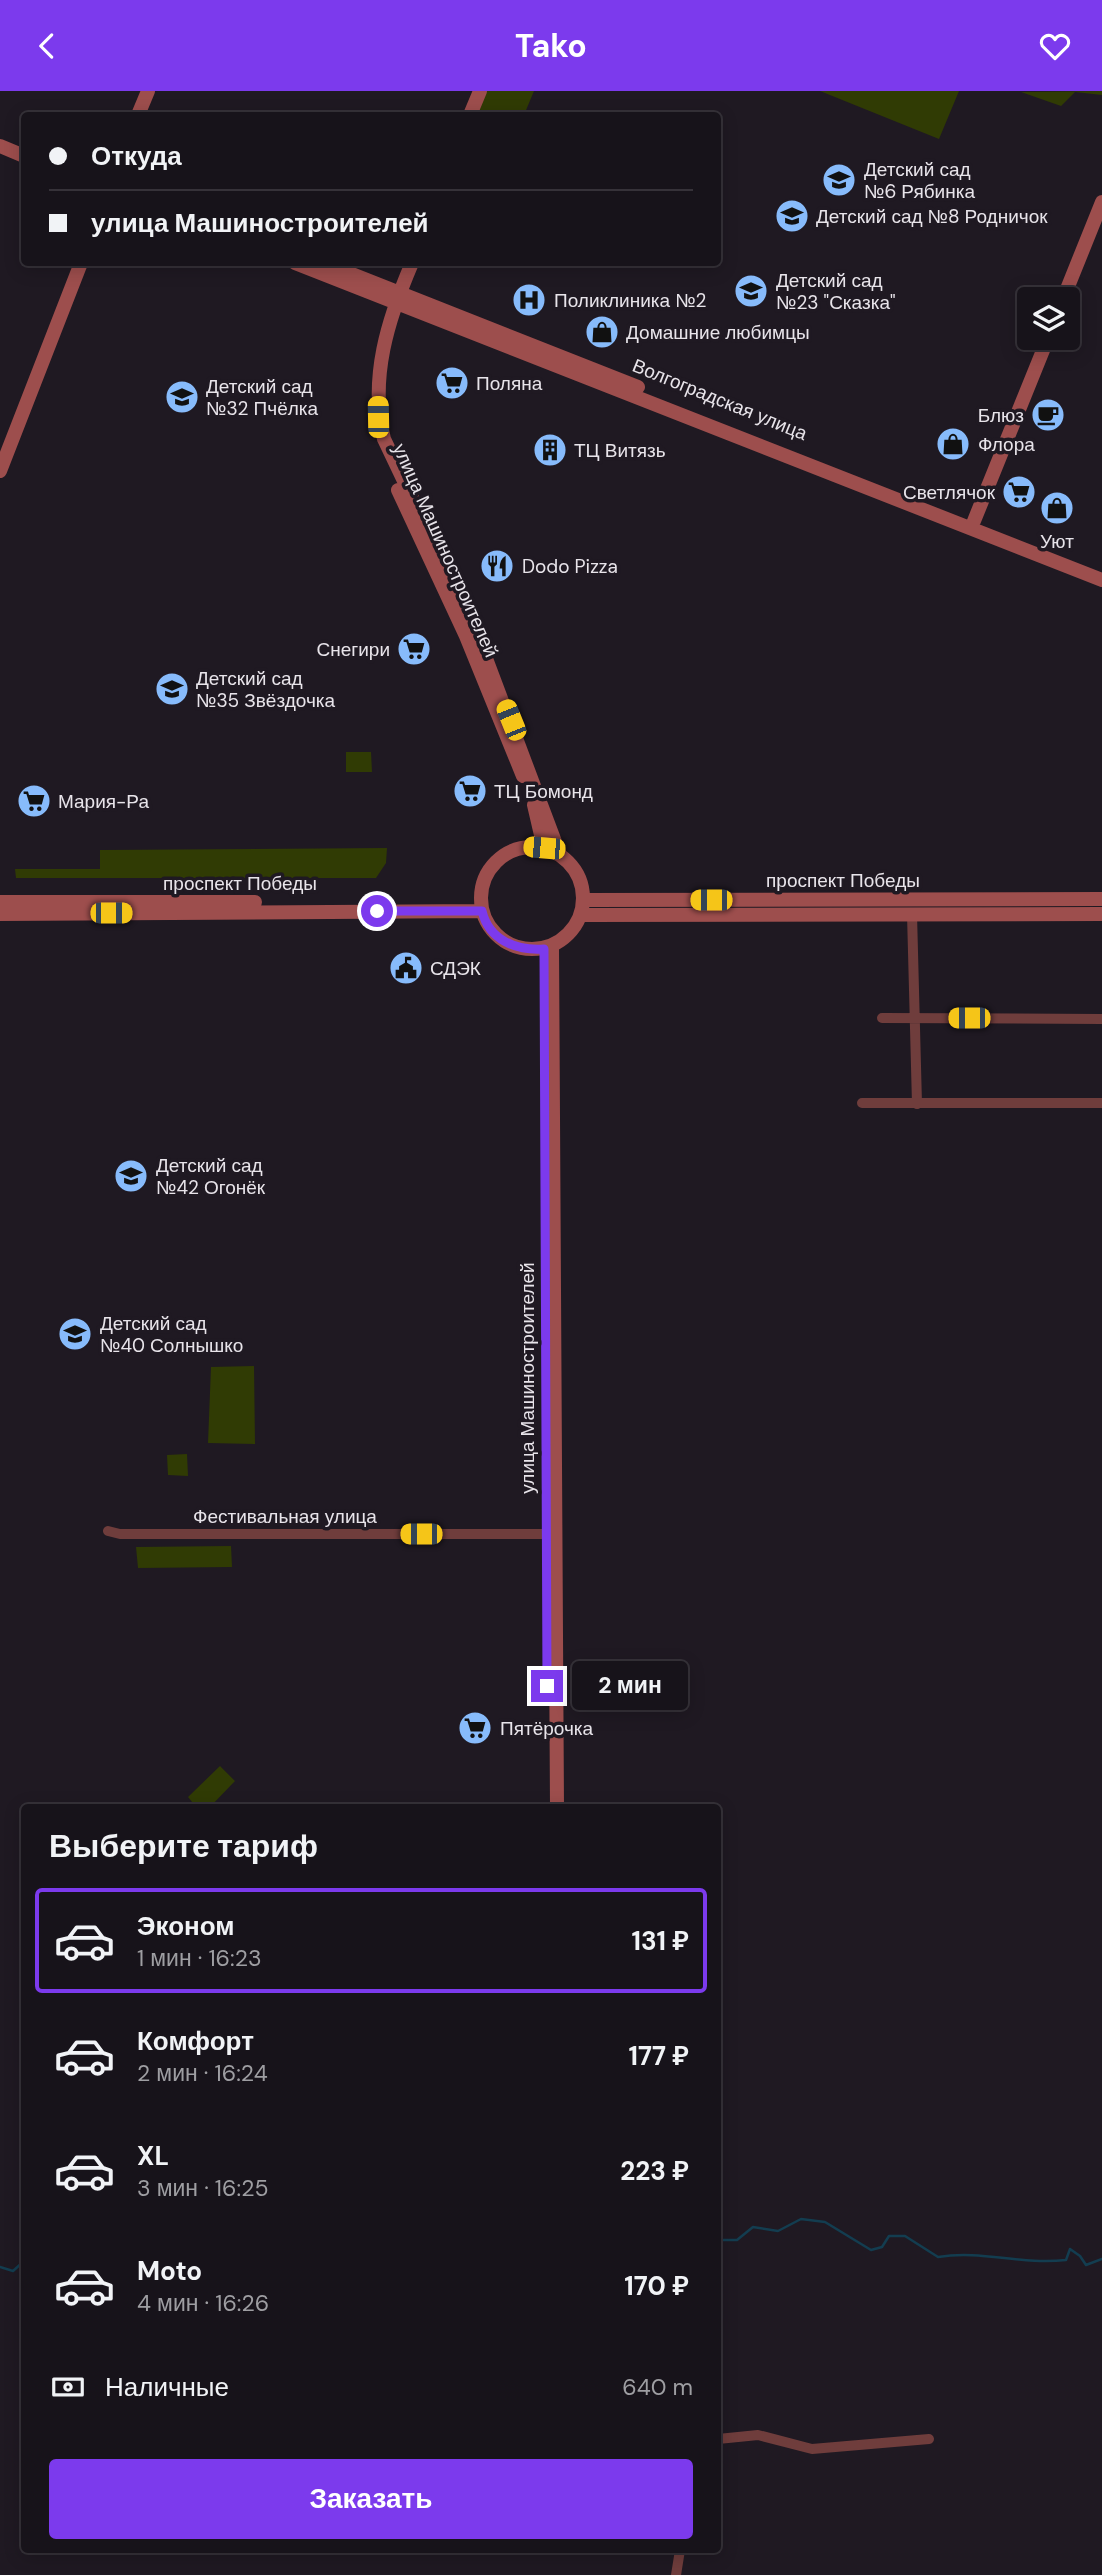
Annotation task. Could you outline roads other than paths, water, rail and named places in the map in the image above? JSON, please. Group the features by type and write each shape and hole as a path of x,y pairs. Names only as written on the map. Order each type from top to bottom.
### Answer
{"main road":[{"path":"139,112 148,91"},
{"path":"462,112 471,91"},
{"path":"471,112 480,91"},
{"path":"0,138 21,146"},
{"path":"0,146 21,155"},
{"path":"1068,287 1102,202"},
{"path":"0,471 81,266"},
{"path":"304,266 394,296 1102,580"},
{"name":"Волгоградская улица","path":"330,266 394,296 568,359 1102,570"},
{"name":"улица Машиностроителей","path":"402,266 394,296 376,338 369,376 376,441 466,636 533,801 544,848"},
{"path":"410,266 394,296 383,344 378,385 378,417 384,439 477,632 560,855 577,875 582,908 574,929 548,947 515,947 502,941 491,931 481,907 481,887 487,872 497,859 511,851 527,847 544,848 560,855"},
{"path":"970,519 1043,350"},
{"name":"проспект Победы","path":"582,908 1102,899"},
{"name":"проспект Победы","path":"0,902 481,907"},
{"path":"0,914 481,907"},
{"path":"582,908 912,914 1102,914"},
{"path":"548,947 557,1804"},
{"name":"улица Машиностроителей","path":"548,947 548,1804"}],"street":[{"path":"912,914 917,1104"},
{"path":"882,1018 1102,1019"},
{"path":"862,1103 1102,1103"},
{"name":"Фестивальная улица","path":"108,1531 120,1534 546,1534"},
{"path":"721,2439 758,2435 811,2449 929,2439"},
{"path":"676,2575 680,2553"}],"waterway":[{"path":"721,2240 737,2240 753,2227 778,2231 801,2219 825,2222 871,2250 882,2247 889,2236 905,2236 938,2257 971,2255 1033,2261 1066,2260 1070,2249 1080,2256 1086,2265 1102,2259"},
{"path":"0,2267 13,2271 21,2264"}],"place":[{"name":"Детский сад №6 Рябинка","path":"839,180"},
{"name":"Детский сад №8 Родничок","path":"792,216"},
{"name":"Детский сад №23 \"Сказка\"","path":"751,291"},
{"name":"Поликлиника №2","path":"529,300"},
{"name":"Домашние любимцы","path":"602,332"},
{"name":"Поляна","path":"452,383"},
{"name":"Детский сад №32 Пчёлка","path":"182,397"},
{"name":"Блюз","path":"1048,415"},
{"name":"Флора","path":"953,444"},
{"name":"ТЦ Витязь","path":"550,450"},
{"name":"Светлячок","path":"1019,492"},
{"name":"Уют","path":"1057,508"},
{"name":"Dodo Pizza","path":"497,566"},
{"name":"Снегири","path":"414,649"},
{"name":"Детский сад №35 Звёздочка","path":"172,689"},
{"name":"ТЦ Бомонд","path":"470,791"},
{"name":"Мария-Ра","path":"34,801"},
{"name":"СДЭК","path":"406,968"},
{"name":"Детский сад №42 Огонёк","path":"131,1176"},
{"name":"Детский сад №40 Солнышко","path":"75,1334"},
{"name":"Пятёрочка","path":"475,1728"}]}
